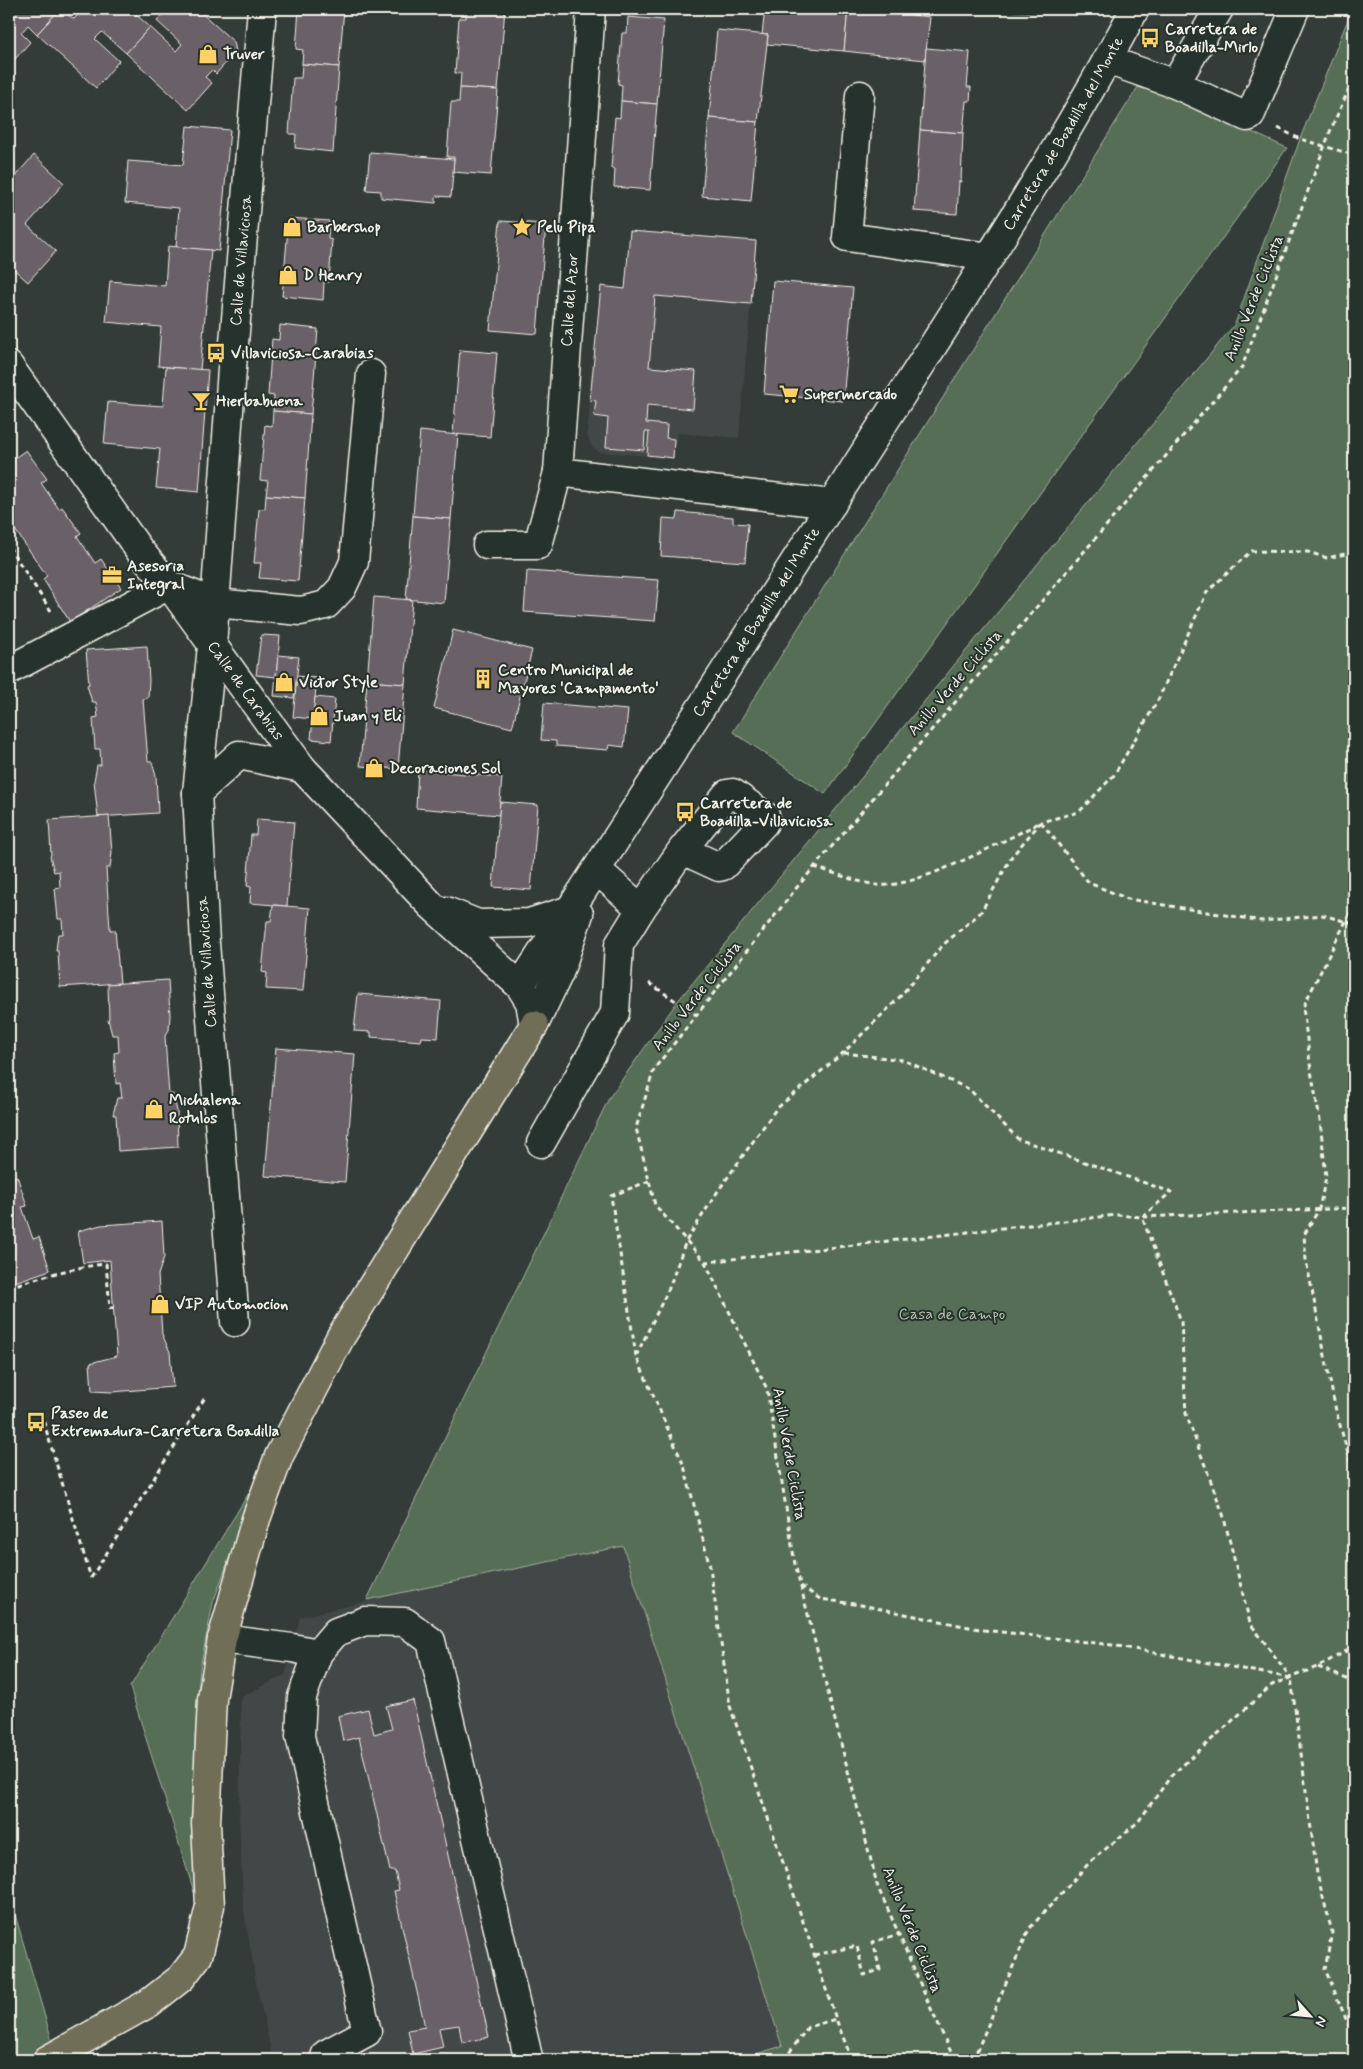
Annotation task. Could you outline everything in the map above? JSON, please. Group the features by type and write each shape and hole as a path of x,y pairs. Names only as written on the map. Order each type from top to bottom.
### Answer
{"highway":[{"path":"47,2060 149,2003 181,1978 198,1956 210,1906 206,1824 207,1759 212,1698 222,1639 256,1519 279,1456 340,1338 534,1025"}],"street":[{"name":"Calle de Villaviciosa","path":"235,1322 205,943 197,793 212,646 233,355 262,9"},
{"name":"Calle del Azor","path":"487,544 538,545 558,472 591,9"},
{"name":"Carretera de Boadilla del Monte","path":"520,986 594,875 990,257 1107,60 1135,9"},
{"path":"1175,84 1219,9"},
{"path":"1107,60 1175,84 1244,116 1250,116 1295,9"},
{"path":"860,95 847,238 990,257"},
{"name":"Calle de Carabias","path":"9,366 140,551 169,586 302,768 431,905 520,986"},
{"path":"9,670 169,586 215,603 300,611 326,605 342,588 354,562 371,374"},
{"path":"558,472 832,504"},
{"path":"197,793 239,755 302,768"},
{"path":"541,1143 615,1013 619,945 641,909 682,850"},
{"path":"534,1025 559,973 594,875 641,909"},
{"path":"431,905 478,924 529,923 570,910"},
{"path":"520,986 530,1002 534,1025"},
{"path":"324,2060 326,2054 367,2032 300,1736 302,1697 318,1653 336,1632 365,1621 405,1622 431,1641 528,2057 527,2060"},
{"path":"222,1639 318,1653"}],"path":[{"name":"Anillo Verde Ciclista","path":"955,2060 932,2013 878,1888 795,1564 767,1389 705,1262 655,1205 636,1128 654,1069 698,1016 814,867 1242,367 1326,146 1354,78"},
{"path":"1250,116 1300,139 1354,156"},
{"path":"9,547 69,638"},
{"path":"814,867 878,885 901,885 968,858 1041,822 1079,812 1114,775 1158,700 1207,592 1251,550 1308,552 1327,558 1354,552"},
{"path":"1041,822 1089,883 1128,899 1262,921 1323,915 1354,924"},
{"path":"636,1356 669,1288 686,1241 718,1191 776,1109 843,1053 898,999 943,945 980,912 1012,856 1041,822"},
{"path":"1354,904 1302,1007 1320,1120 1326,1177 1319,1209 1304,1235 1306,1260 1336,1411 1354,1475"},
{"path":"616,992 644,981 698,1016"},
{"path":"843,1053 902,1060 969,1089 1018,1139 1171,1192 1142,1217"},
{"path":"649,1181 611,1196 636,1356 684,1466 710,1567 730,1706 836,2019 852,2060"},
{"path":"705,1262 1117,1215 1142,1217 1354,1208"},
{"path":"1142,1217 1181,1321 1186,1414 1223,1514 1250,1623 1291,1678 1317,1874 1332,1932 1325,1969 1354,2038"},
{"path":"9,1287 82,1266 106,1264 110,1308 113,1308"},
{"path":"41,1413 91,1578 206,1396"},
{"path":"801,1586 820,1599 861,1605 984,1630 1112,1645 1291,1678"},
{"path":"973,2060 1029,1929 1090,1862 1138,1822 1171,1776 1272,1685 1317,1667 1354,1647"},
{"path":"1317,1667 1354,1682"},
{"path":"814,1955 857,1946 864,1975 880,1970 873,1942 899,1934"},
{"path":"784,2060 808,2027 836,2019"}],"shaded area":[{"path":"756,241 739,438 677,433 674,458 599,452 592,447 587,435 601,286 625,288"},
{"path":"623,1545 782,2046 737,2060 273,2060 257,1988 243,1904 239,1818 241,1697 285,1675 300,1617 461,1579"}],"green space":[{"name":"Casa de Campo","path":"1352,9 1354,9 1354,2060 737,2060 782,2046 623,1546 367,1600 609,1098 677,1002 1235,324 1300,139"},
{"path":"1141,82 1287,148 825,794 733,732"},
{"path":"258,1478 213,1603 200,1668 195,1738 195,1895 130,1687"},
{"path":"9,1894 50,2034 55,2060 9,2060"}],"building":[{"path":"9,9 60,9 37,34 28,25 21,33 30,42 9,66"},
{"path":"60,9 74,19 81,12 77,9 130,9 150,27 126,53 102,32 95,39 119,61 96,88 37,34"},
{"path":"168,9 197,9 234,42 236,51 216,74 212,70 205,77 212,83 188,110 126,53 150,27 176,51 182,44 157,21"},
{"path":"299,9 344,9 339,67 302,64 303,50 296,49"},
{"path":"466,9 505,9 498,90 460,88 461,73 455,73 459,18 466,18"},
{"path":"765,9 848,9 844,51 767,44 768,35 762,35"},
{"path":"848,9 877,11 877,9 893,9 894,13 930,17 925,60 844,51"},
{"path":"980,9 1051,9 1051,13"},
{"path":"628,17 664,20 657,104 621,101 622,85 618,84 622,33 627,33"},
{"path":"717,30 768,35 758,122 709,118"},
{"path":"926,48 970,52 967,87 971,87 970,101 966,101 963,133 920,130"},
{"path":"302,64 339,67 333,152 295,148 296,134 289,134 293,78 301,78"},
{"path":"460,88 498,90 491,175 453,172 454,157 447,157 451,102 459,102"},
{"path":"621,101 657,104 650,190 614,187 615,169 611,168 615,117 620,118"},
{"path":"709,118 758,122 751,201 702,196"},
{"path":"187,126 230,130 219,251 176,247 179,208 125,203 128,161 183,165"},
{"path":"920,130 963,133 961,182 959,181 957,214 914,211"},
{"path":"370,152 454,159 451,197 436,196 436,203 381,198 381,191 366,190"},
{"path":"34,155 64,183 27,225 56,251 28,282 9,265 9,183"},
{"path":"289,218 329,221 328,239 332,240 329,282 324,282 323,300 282,296"},
{"path":"500,221 546,224 537,334 490,330"},
{"path":"630,231 756,241 751,304 655,296 649,367 696,371 693,409 647,405 646,423 667,425 666,438 674,439 673,458 647,455 649,432 645,432 644,450 606,447 608,418 594,416 596,401 590,400 601,286 625,289"},
{"path":"168,246 211,250 200,370 158,366 161,327 106,322 110,281 165,286"},
{"path":"773,281 853,288 843,401 764,394"},
{"path":"280,325 318,329 311,414 273,411 274,396 268,395 272,339 279,340"},
{"path":"460,350 497,353 490,437 453,434"},
{"path":"166,367 208,370 199,492 156,488 160,449 104,444 108,402 163,406"},
{"path":"273,411 311,414 305,498 266,495 268,481 260,480 265,425 272,426"},
{"path":"420,431 458,435 451,519 413,516"},
{"path":"26,450 47,479 41,483 59,509 62,507 81,533 77,536 95,563 101,559 121,588 70,622 43,579 47,576 11,524 9,526 9,462"},
{"path":"266,495 305,498 298,581 259,578 261,563 254,563 259,509 265,509"},
{"path":"678,512 733,517 733,523 748,524 745,562 661,556 663,518 677,519"},
{"path":"413,516 451,519 444,603 406,599"},
{"path":"527,571 659,580 655,621 524,612"},
{"path":"374,597 412,600 405,684 367,681"},
{"name":"Centro Municipal de Mayores 'Campamento'","path":"453,630 532,650 512,728 434,708"},
{"path":"9,634 13,649 9,650"},
{"path":"261,635 280,636 276,677 256,675"},
{"path":"147,646 148,698 143,699 148,761 152,761 156,776 158,813 98,817 94,781 97,765 101,765 100,749 95,749 93,718 98,717 96,702 92,702 87,685 89,684 86,650"},
{"path":"278,655 299,657 294,698 274,696"},
{"path":"297,676 317,678 313,719 293,717"},
{"path":"367,681 405,684 398,769 360,766"},
{"path":"315,697 335,699 331,741 311,739"},
{"path":"544,703 628,710 624,747 609,745 608,750 556,746 556,741 541,740"},
{"path":"418,770 502,777 499,815 416,808"},
{"path":"500,802 538,805 531,890 493,887"},
{"path":"109,816 112,852 110,868 106,868 110,930 115,930 120,983 60,987 58,951 56,951 58,934 63,934 62,919 58,919 55,888 60,887 59,871 54,872 50,856 49,820"},
{"path":"257,819 294,822 287,906 250,903 251,887 247,886 251,835 256,835"},
{"path":"273,905 310,908 303,991 266,989 267,973 262,972 267,921 271,921"},
{"path":"168,980 170,1015 169,1030 165,1036 169,1094 173,1094 177,1111 178,1147 118,1151 116,1115 113,1115 117,1098 122,1098 120,1083 116,1084 114,1053 119,1052 118,1035 112,1035 108,1019 108,984"},
{"path":"358,994 441,1001 438,1038 422,1037 421,1041 371,1037 371,1032 354,1031"},
{"path":"9,1036 14,1045 9,1047"},
{"path":"276,1048 355,1054 345,1182 265,1176"},
{"path":"9,1168 12,1178 17,1176 27,1206 22,1207 33,1239 39,1237 50,1270 9,1284"},
{"path":"162,1221 164,1257 158,1275 162,1334 170,1352 173,1387 112,1392 92,1391 90,1363 117,1356 110,1260 83,1263 78,1231 101,1225"},
{"path":"413,1700 489,2037 462,2043 459,2025 439,2028 443,2047 413,2054 408,2030 425,2027 394,1891 399,1890 395,1871 390,1871 359,1737 343,1741 338,1716 368,1709 374,1734 392,1729 386,1706"}],"place":[{"name":"Carretera de Boadilla-Mirlo","path":"1150,38"},
{"name":"Truver","path":"208,54"},
{"name":"Barbershop","path":"292,227"},
{"name":"Pelu Pipa","path":"522,227"},
{"name":"D Henry","path":"288,275"},
{"name":"Villaviciosa-Carabias","path":"216,353"},
{"name":"Supermercado","path":"789,394"},
{"name":"Hierbabuena","path":"201,401"},
{"name":"Asesoria Integral","path":"112,575"},
{"name":"Centro Municipal de Mayores 'Campamento'","path":"483,679"},
{"name":"Victor Style","path":"284,682"},
{"name":"Juan y Eli","path":"319,716"},
{"name":"Decoraciones Sol","path":"374,768"},
{"name":"Carretera de Boadilla-Villaviciosa","path":"685,812"},
{"name":"Michalena Rotulos","path":"154,1109"},
{"name":"VIP Automocion","path":"160,1304"},
{"name":"Paseo de Extremadura-Carretera Boadilla","path":"36,1422"}]}
